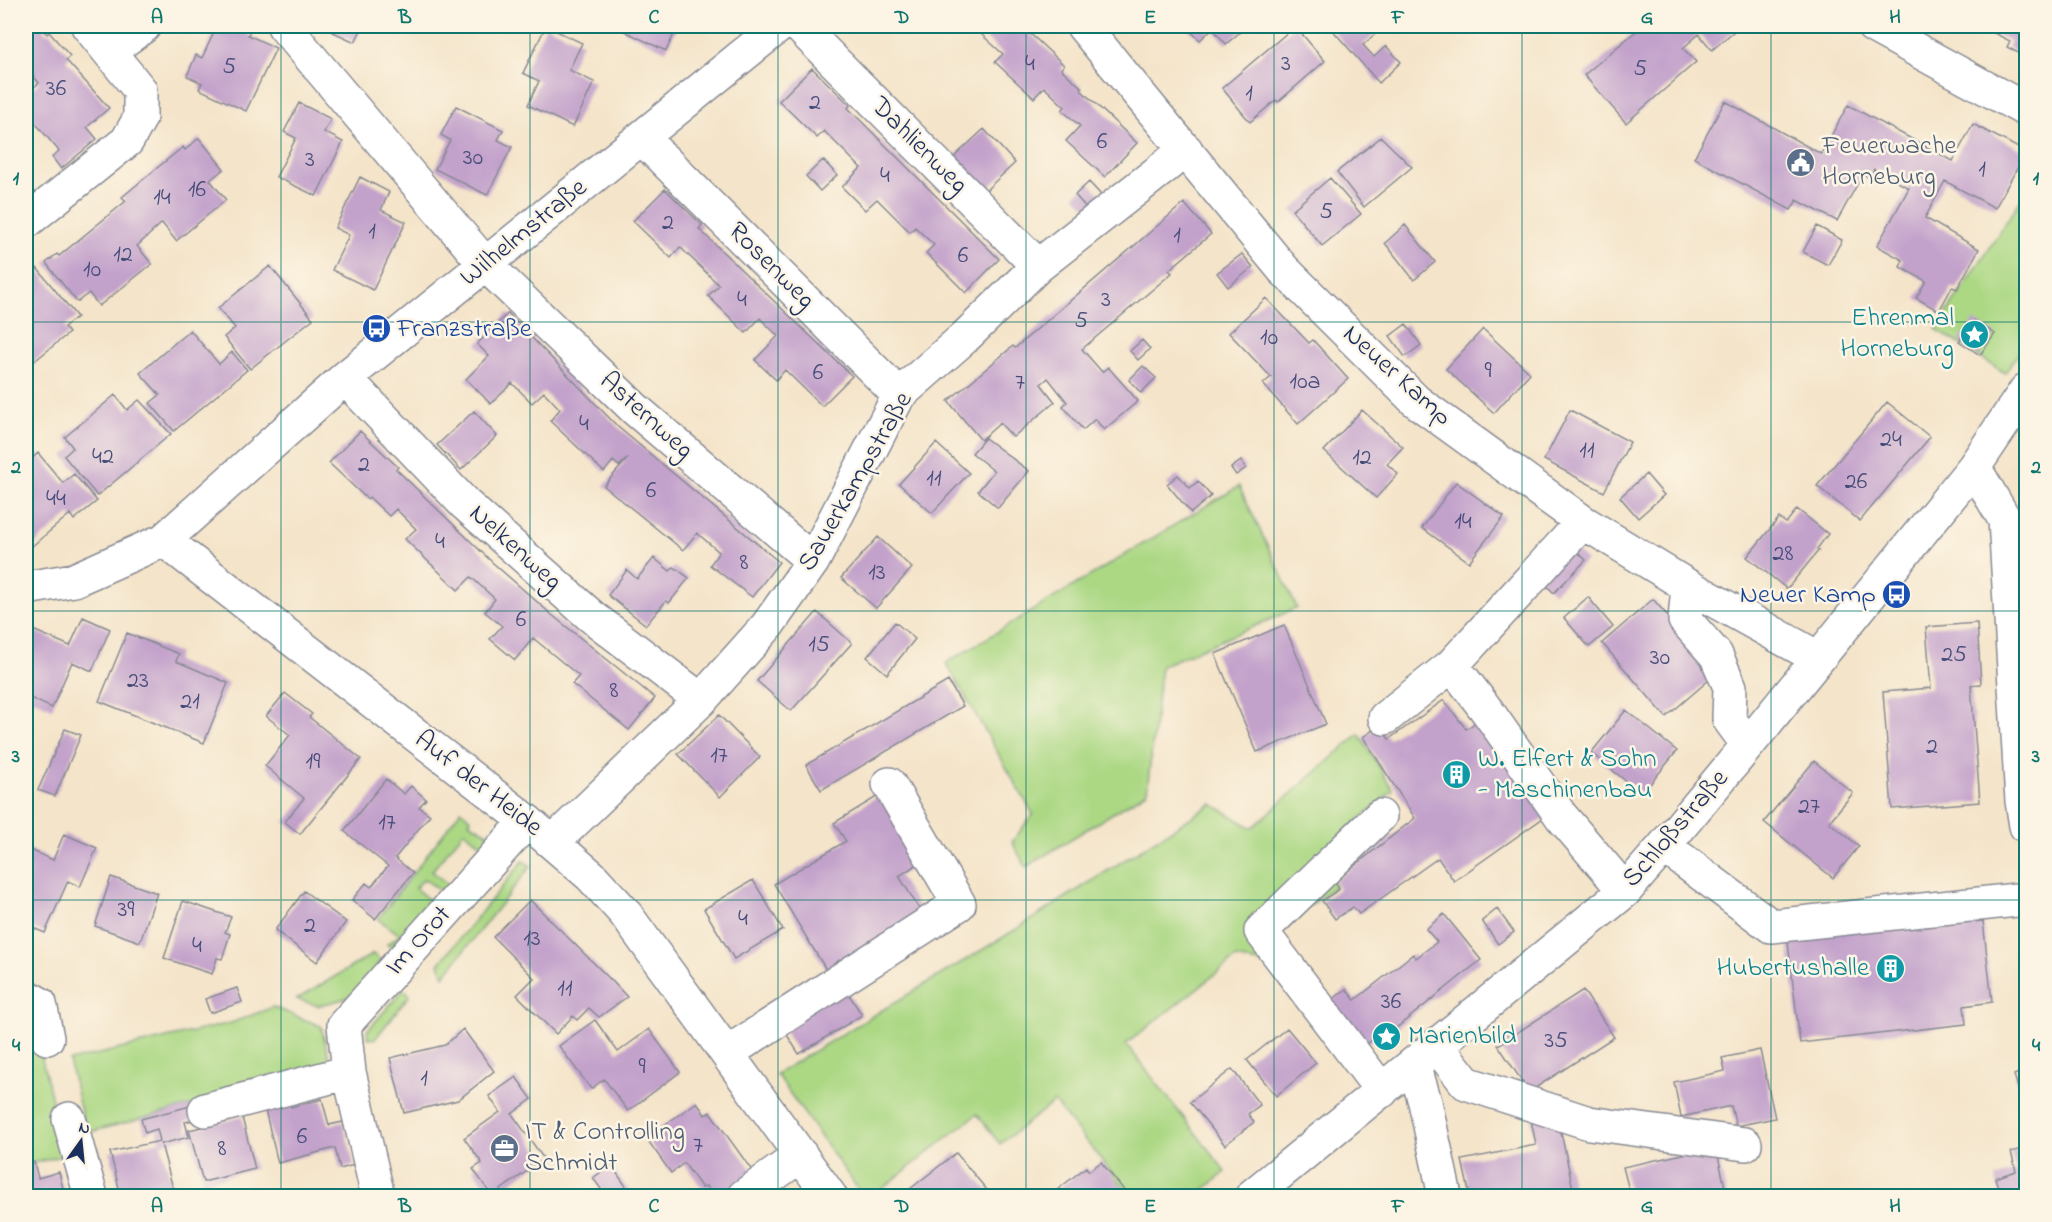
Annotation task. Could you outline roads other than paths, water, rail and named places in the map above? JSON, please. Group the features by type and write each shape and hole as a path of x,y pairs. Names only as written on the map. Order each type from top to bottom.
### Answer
{"street":[{"path":"26,222 127,141 140,118 140,90 88,26"},
{"path":"109,51 144,26"},
{"path":"284,26 485,264"},
{"name":"Wilhelmstraße","path":"164,540 345,378 779,26"},
{"name":"Dahlienweg","path":"799,26 1038,266"},
{"name":"Neuer Kamp","path":"1083,26 1283,269 1416,401 1583,522 1688,586 1818,658"},
{"path":"1873,26 2026,110"},
{"name":"Rosenweg","path":"642,138 899,395"},
{"name":"Sauerkampstraße","path":"553,842 701,700 767,626 813,561 899,395 965,337 1038,266 1186,150"},
{"name":"Asternweg","path":"485,264 635,409 813,561"},
{"name":"Nelkenweg","path":"345,378 465,504 591,616 701,700"},
{"name":"Schloßstraße","path":"1252,1197 1625,891 1748,746 1974,467 2026,390"},
{"path":"1974,467 2005,520 2022,801 2026,826"},
{"path":"1385,718 1452,666 1583,522"},
{"path":"26,588 74,580 164,540"},
{"name":"Auf der Heide","path":"164,540 527,821 591,876 624,912 830,1197"},
{"path":"1688,586 1685,620 1716,656 1730,687 1729,719 1748,746"},
{"path":"1452,666 1488,712 1561,816 1625,891"},
{"path":"727,1053 959,904 888,784"},
{"path":"1380,816 1261,931 1382,1091"},
{"name":"Im Orot","path":"378,1197 350,1072 344,1025 527,821"},
{"path":"1664,846 1772,926 2026,899"},
{"path":"26,996 40,1004 47,1038"},
{"path":"1425,1056 1466,1083 1589,1123 1745,1144"},
{"path":"1425,1056 1425,1102 1445,1197"},
{"path":"205,1110 350,1072"},
{"path":"69,1119 91,1197"},
{"path":"744,1197 801,1155"}],"place":[{"name":"Feuerwache Horneburg","path":"1801,162"},
{"name":"Franzstraße","path":"376,329"},
{"name":"Ehrenmal Horneburg","path":"1975,334"},
{"name":"Neuer Kamp","path":"1897,595"},
{"name":"W. Elfert & Sohn - Maschinenbau","path":"1457,775"},
{"name":"Hubertushalle","path":"1890,968"},
{"name":"Marienbild","path":"1387,1036"},
{"name":"IT & Controlling Schmidt","path":"504,1148"}]}
